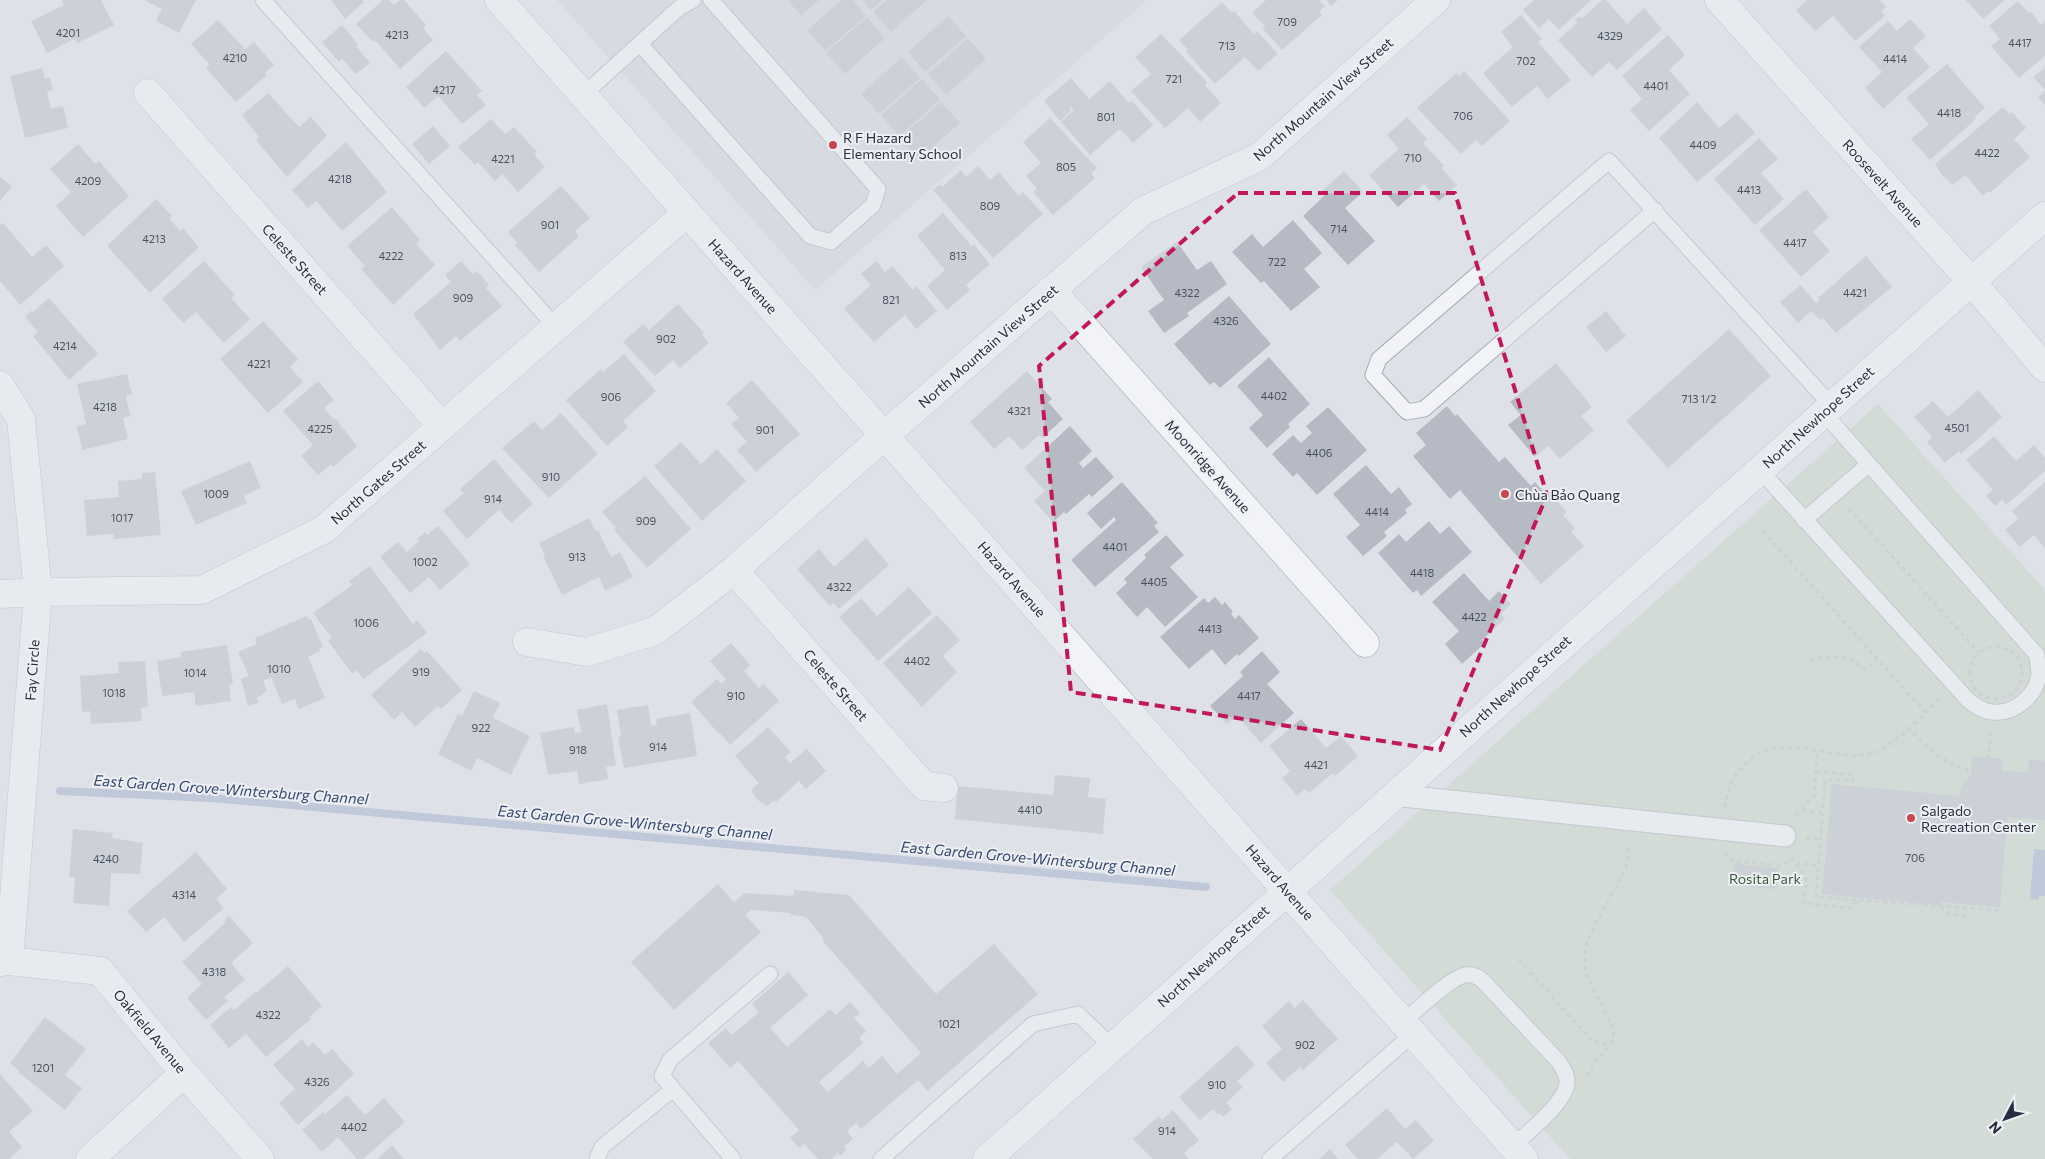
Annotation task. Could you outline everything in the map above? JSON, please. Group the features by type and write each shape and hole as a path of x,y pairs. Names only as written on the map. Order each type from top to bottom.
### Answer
{"street":[{"name":"Hazard Avenue","path":"499,0 1518,1153"},
{"name":"North Mountain View Street","path":"526,642 587,652 655,631 734,570 885,435 1143,211 1259,157 1436,0"},
{"name":"Roosevelt Avenue","path":"1719,0 1971,281 2045,368"},
{"name":"Celeste Street","path":"148,93 442,426"},
{"name":"North Gates Street","path":"0,594 202,590 323,530 687,213"},
{"name":"North Newhope Street","path":"987,1159 1393,795 2045,216"},
{"name":"Moonridge Avenue","path":"1051,290 1365,643"},
{"name":"Fay Circle","path":"0,385 21,419 38,592 20,823 5,961"},
{"name":"Celeste Street","path":"734,570 924,786 944,788"},
{"path":"1393,795 1795,837"},
{"name":"Oakfield Avenue","path":"5,961 100,971 184,1074 260,1159"},
{"path":"90,1159 184,1074"}],"lane":[{"path":"263,0 556,327"},
{"path":"583,95 679,8 693,0"},
{"path":"640,44 810,236 832,242 873,205 878,189 711,0"},
{"path":"1655,210 1424,409 1407,412 1373,375 1380,358 1609,161 1655,210 1827,409 1869,464 2037,655 2042,676 2022,703 2011,710 1993,713 1980,709 1968,700 1954,687 1759,469"},
{"path":"1804,520 1869,464"},
{"path":"733,1159 662,1076 670,1060 770,974"},
{"path":"1270,1159 1408,1028 1450,983 1464,975 1474,975 1483,981 1559,1062 1566,1073 1567,1083 1563,1095 1518,1153"},
{"path":"881,1159 1033,1024 1078,1014 1112,1047"},
{"path":"597,1159 602,1147 673,1089"}],"path":[{"path":"1835,493 1979,653"},
{"path":"1763,531 1926,713"},
{"path":"1990,647 1997,647 2005,648 2017,657 2022,671 2019,685 2015,691 2002,699 1980,695 1969,675 1970,668 1979,653 1990,647"},
{"path":"1810,660 1821,657 1840,656 1860,664 1866,670 1878,660"},
{"path":"1818,866 1794,860 1783,865 1736,862 1728,858 1723,848 1723,830 1727,794 1737,771 1760,753 1780,747 1857,755 1879,751 1887,747 1954,687"},
{"path":"1908,727 1928,748 1950,763 1966,770 1986,773 1991,731"},
{"path":"1795,837 1789,825 1794,816 1814,796 1817,750"},
{"path":"1816,771 1854,775 1853,782 1826,780 1816,897 1999,910"},
{"path":"1801,811 1823,812"},
{"path":"1587,1081 1589,1070 1610,1046 1614,1036 1613,1028 1587,975 1584,961 1587,943 1626,869 1631,820"},
{"path":"1820,839 1795,837 1786,844 1806,880 1804,903 1851,908 1858,900"},
{"path":"1940,906 1950,914 1968,916"},
{"path":"1519,960 1591,1040 1610,1046"}],"highlighted area":[{"path":"1238,193 1455,193 1547,495 1440,750 1071,692 1039,366"}],"shaded area":[{"name":"R F Hazard Elementary School","path":"557,0 1147,0 815,290"}],"green space":[{"name":"Rosita Park","path":"1878,404 2045,590 2045,1159 1570,1159 1330,890"}],"water":[{"path":"2034,849 2045,850 2045,896 2039,896 2038,900 2030,899"}],"building":[{"path":"62,0 101,0 114,25 77,43 74,39 47,53 31,21 64,5"},
{"path":"144,0 196,0 179,33 156,21 162,9"},
{"path":"331,0 362,0 364,2 345,19"},
{"path":"383,0 389,0 394,5 400,0 404,0 426,25 423,28 433,40 400,69 375,40 373,42 356,24"},
{"path":"788,0 819,0 801,16"},
{"path":"842,0 853,0 866,16 825,51 807,30"},
{"path":"862,0 882,0 871,10"},
{"path":"887,0 927,0 891,32 873,12"},
{"path":"1266,0 1319,0 1325,6 1319,11 1322,15 1282,50 1262,28 1265,26 1252,13"},
{"path":"1326,0 1338,0 1331,6"},
{"path":"1534,0 1591,0 1559,30 1549,19 1539,28 1523,10"},
{"path":"1602,0 1606,0 1627,24 1644,8 1662,29 1617,70 1609,62 1592,77 1558,40 1577,23 1575,20 1580,16 1582,18"},
{"path":"1807,0 1880,0 1886,7 1881,11 1885,16 1855,41 1833,16 1815,31 1796,10"},
{"path":"1966,0 2005,0 1983,19"},
{"path":"2018,1 2029,13 2031,12 2041,25 2045,21 2045,56 2019,78 1991,46 2000,39 1989,26"},
{"path":"1222,2 1232,13 1234,11 1254,34 1257,31 1278,54 1258,71 1245,57 1215,84 1186,52 1188,50 1179,40"},
{"path":"1521,15 1542,39 1538,42 1571,80 1548,99 1537,86 1512,107 1483,73 1513,47 1501,32"},
{"path":"948,16 966,36 925,72 908,52"},
{"path":"867,17 885,38 845,74 826,53"},
{"path":"1910,19 1926,36 1913,48 1930,67 1883,109 1865,88 1882,72 1859,47 1888,21 1897,31"},
{"path":"218,20 245,49 254,42 274,65 265,73 267,75 236,102 206,68 209,64 191,44"},
{"path":"342,25 358,44 356,46 370,63 356,74 342,59 339,62 322,42"},
{"path":"1161,34 1207,82 1205,85 1221,103 1200,122 1188,108 1165,128 1131,91 1151,74 1135,57"},
{"path":"1668,35 1685,55 1669,70 1690,94 1649,131 1630,110 1642,99 1622,76"},
{"path":"968,38 986,59 946,95 928,74"},
{"path":"446,51 482,91 477,95 486,105 462,124 438,96 424,108 406,87"},
{"path":"902,57 920,78 879,114 861,94"},
{"path":"1947,64 1985,108 1974,117 1976,119 1930,160 1911,139 1929,124 1906,98"},
{"path":"2045,67 2045,90 2033,77"},
{"path":"42,68 45,79 50,77 53,90 47,92 51,109 63,106 68,128 25,138 10,76"},
{"path":"1464,71 1510,121 1482,146 1476,140 1461,154 1417,108 1456,73 1459,76"},
{"path":"1071,78 1089,99 1110,81 1129,103 1132,101 1153,125 1133,143 1120,129 1090,155 1061,122 1074,110 1071,107 1069,109 1071,111 1060,121 1044,101"},
{"path":"922,79 940,100 899,136 881,115"},
{"path":"2045,91 2045,105 2038,97"},
{"path":"268,93 299,127 311,117 327,135 287,177 256,140 259,137 242,115"},
{"path":"941,102 960,123 919,159 900,138"},
{"path":"1697,102 1719,128 1737,113 1755,133 1697,182 1659,138"},
{"path":"2003,107 2010,114 2012,112 2026,128 2014,139 2030,157 1990,193 1988,191 1983,196 1965,175 1953,185 1942,175 1935,164"},
{"path":"1407,117 1427,139 1423,143 1444,166 1441,168 1457,185 1439,201 1424,184 1398,207 1369,175 1399,149 1387,135"},
{"path":"1050,118 1097,168 1091,174 1095,178 1053,215 1033,192 1037,189 1026,176 1041,163 1023,142"},
{"path":"491,119 505,134 514,127 537,152 534,154 545,167 518,192 502,174 495,181 478,162 475,165 458,147"},
{"path":"433,126 450,146 429,164 412,144"},
{"path":"1759,138 1778,159 1761,173 1784,199 1755,225 1714,179"},
{"path":"346,142 387,192 342,231 316,201 308,208 292,190"},
{"path":"78,144 95,164 99,161 129,196 83,237 56,206 71,192 50,169"},
{"path":"978,166 990,180 999,172 1019,196 1023,192 1043,214 993,258 933,190 940,184 942,187 961,170 966,177"},
{"path":"1344,171 1363,192 1345,208 1375,241 1348,265 1303,216 1325,195 1322,191"},
{"path":"0,177 12,186 0,201"},
{"path":"561,186 590,218 575,231 579,236 539,272 515,245 517,243 508,232"},
{"path":"1806,189 1829,217 1813,232 1830,251 1801,277 1759,230"},
{"path":"156,199 172,216 169,218 180,231 183,228 199,247 150,293 107,246"},
{"path":"392,207 420,240 416,244 435,265 393,305 361,269 365,266 347,246"},
{"path":"943,213 972,246 974,244 990,264 966,285 970,290 947,310 927,286 945,270 917,236"},
{"path":"1293,220 1322,253 1304,269 1320,287 1291,311 1264,281 1261,283 1232,252 1252,234 1263,247"},
{"path":"3,223 32,257 46,245 64,266 20,305 0,281 0,225"},
{"path":"1177,242 1197,270 1211,261 1227,284 1187,313 1189,316 1164,333 1148,311 1164,300 1141,267"},
{"path":"1866,256 1892,287 1836,333 1823,318 1820,320 1811,311 1798,323 1780,302 1801,285 1816,303 1820,300 1818,298"},
{"path":"204,261 235,295 231,298 250,319 224,343 196,312 183,323 162,299"},
{"path":"461,261 473,274 477,271 489,285 486,288 502,306 460,341 456,336 440,350 413,314 451,282 445,275"},
{"path":"876,261 885,272 892,266 913,290 916,286 937,311 916,329 905,315 874,342 844,309 871,285 861,274"},
{"path":"1229,296 1271,344 1220,388 1214,382 1210,385 1174,344"},
{"path":"49,298 98,354 69,380 33,336 38,332 25,317"},
{"path":"678,304 704,333 702,335 709,343 680,368 673,360 655,376 623,342 643,324 649,330"},
{"path":"1606,311 1626,336 1606,352 1586,327"},
{"path":"263,321 298,359 290,367 303,382 268,413 220,359"},
{"path":"1729,329 1771,376 1668,468 1626,421"},
{"path":"624,354 656,391 623,421 628,427 607,446 566,400 601,369 603,372"},
{"path":"1269,357 1310,404 1288,424 1290,427 1267,448 1249,428 1263,415 1237,386"},
{"path":"1556,363 1592,407 1581,416 1594,430 1560,459 1548,446 1535,457 1508,425 1521,415 1510,402"},
{"path":"1027,371 1052,399 1048,402 1063,419 1042,438 1039,435 1022,450 1009,436 994,449 970,422"},
{"path":"127,374 132,394 126,396 130,416 123,418 128,439 82,450 77,426 86,424 77,384"},
{"path":"752,380 800,434 756,472 737,450 747,442 731,424 739,418 726,403"},
{"path":"318,381 334,400 324,408 333,419 335,418 357,446 333,467 331,464 318,475 301,456 313,445 283,411"},
{"path":"1978,390 2002,417 1961,454 1959,451 1945,463 1927,442 1932,437 1914,417 1933,401 1948,417"},
{"name":"Chùa Bảo Quang","path":"1447,406 1455,416 1457,414 1499,462 1505,457 1531,486 1535,482 1547,496 1550,493 1567,512 1563,515 1575,528 1571,532 1584,546 1541,584 1460,490 1450,499 1413,456 1426,445 1416,433"},
{"path":"1328,407 1367,450 1317,495 1297,473 1293,477 1272,454 1293,435 1301,443 1312,433 1306,426"},
{"path":"561,413 598,454 549,498 502,448 534,421 542,430"},
{"path":"1070,426 1092,451 1079,463 1083,468 1096,457 1114,477 1092,497 1089,494 1066,514 1064,512 1053,522 1034,501 1045,491 1024,468"},
{"path":"1994,436 2016,461 2034,445 2045,458 2045,471 2006,505 2002,500 1995,506 1986,496 1993,490 1966,460"},
{"path":"681,442 701,464 717,449 746,481 702,521 654,466"},
{"path":"494,459 533,504 511,523 499,510 467,539 443,511 464,493 460,489"},
{"path":"250,461 261,488 244,496 247,503 196,525 181,491"},
{"path":"1366,465 1391,494 1399,487 1412,504 1405,510 1407,513 1384,532 1387,536 1363,556 1346,537 1360,525 1333,494"},
{"path":"155,472 161,535 114,539 113,534 87,536 84,500 119,497 118,481 142,479 142,473"},
{"path":"645,476 691,529 647,568 614,530 616,528 602,512"},
{"path":"1122,482 1158,523 1154,526 1159,532 1095,587 1071,560 1116,520 1114,517 1101,529 1087,513"},
{"path":"2045,482 2045,548 2034,535 2020,547 2005,530 2018,519 2012,511"},
{"path":"589,518 596,531 598,530 611,557 620,552 633,577 605,591 599,577 562,595 543,556 545,555 539,543"},
{"path":"1429,521 1440,534 1449,526 1472,552 1421,596 1417,590 1413,593 1378,553 1399,534 1406,542"},
{"path":"438,526 470,564 440,590 429,577 410,593 380,557 398,542 407,552 419,541 417,539 425,532 427,535"},
{"path":"1166,535 1184,555 1170,567 1198,597 1165,627 1147,607 1137,617 1116,593 1127,583 1124,579 1146,558 1144,555"},
{"path":"866,538 889,565 839,609 834,603 830,606 797,569 819,549 834,567"},
{"path":"370,566 413,624 417,620 427,633 363,679 357,670 352,674 328,641 332,638 313,613 352,585 349,581"},
{"path":"1464,573 1489,601 1499,591 1511,604 1501,614 1505,619 1482,640 1485,643 1462,664 1445,644 1459,631 1432,602"},
{"path":"909,587 932,613 878,661 839,617 861,598 877,616"},
{"path":"1215,597 1222,605 1225,602 1233,612 1231,614 1235,619 1239,615 1259,638 1239,656 1237,654 1225,665 1212,649 1189,669 1160,637 1204,598 1208,603"},
{"path":"937,615 960,640 943,656 957,672 922,707 883,663"},
{"path":"307,616 308,620 311,619 323,647 319,648 320,651 308,657 325,698 299,709 295,699 282,704 271,677 263,681 267,691 257,698 258,703 248,706 241,679 249,676 238,652 257,644 255,638"},
{"path":"731,643 750,665 744,671 759,688 764,684 779,701 730,745 691,702 717,679 721,684 726,679 710,661"},
{"path":"227,645 233,684 229,685 231,701 196,706 194,692 162,696 157,661 181,657 181,652"},
{"path":"421,649 424,653 427,651 462,690 441,709 438,706 415,727 402,712 394,720 371,695"},
{"path":"1262,651 1280,672 1267,684 1294,713 1261,743 1237,716 1227,724 1210,706 1243,676 1240,672"},
{"path":"145,661 148,707 141,708 142,721 91,724 90,711 82,712 80,676 119,673 118,662"},
{"path":"474,691 500,703 493,718 530,736 511,775 477,758 471,771 438,754 458,714 462,716"},
{"path":"607,704 616,765 606,767 608,779 579,784 577,771 548,775 540,733 574,727 575,733 581,732 577,710"},
{"path":"648,705 651,726 657,725 656,719 690,713 697,756 624,768 618,737 621,736 617,710"},
{"path":"1301,719 1326,748 1341,736 1358,756 1335,776 1333,773 1309,793 1305,789 1297,796 1282,778 1290,771 1269,746"},
{"path":"768,727 791,752 785,757 790,763 807,749 826,771 806,789 799,781 776,802 774,800 767,806 759,801 753,793 752,789 759,783 735,756"},
{"path":"1972,756 2003,759 2002,771 2028,772 2029,759 2045,761 2045,820 2007,817 2000,907 1940,902 1940,905 1822,894 1832,784 1959,796 1963,783 1971,776"},
{"path":"1055,775 1090,778 1088,797 1106,799 1103,834 955,819 957,786 1053,795"},
{"path":"73,829 113,833 112,838 143,843 140,874 111,873 109,906 73,903 75,877 69,877"},
{"path":"196,852 227,889 216,899 224,908 184,942 164,917 146,932 127,911"},
{"path":"1734,864 1779,868 1777,889 1732,885"},
{"path":"718,884 734,902 745,893 793,896 794,890 849,895 936,994 994,944 1038,994 927,1091 918,1080 861,1129 856,1123 847,1131 853,1139 844,1147 846,1150 840,1156 838,1153 832,1159 818,1159 804,1144 799,1148 790,1138 799,1130 738,1061 730,1068 708,1043 726,1028 732,1035 759,1012 752,1004 788,972 808,995 770,1028 787,1047 830,1009 836,1015 850,1002 860,1013 854,1018 866,1031 859,1038 863,1043 819,1082 828,1092 863,1061 869,1068 882,1056 897,1074 921,1053 822,940 824,939 806,917 791,915 791,913 751,910 745,915 761,932 674,1010 631,962"},
{"path":"229,916 253,943 231,963 245,980 224,997 228,1001 206,1020 187,998 202,984 182,962 226,922 224,920"},
{"path":"288,966 322,1006 309,1017 311,1019 266,1057 246,1034 229,1048 210,1025 231,1007 234,1010"},
{"path":"1303,1000 1338,1039 1303,1070 1300,1067 1283,1082 1266,1063 1282,1049 1262,1026 1289,1001 1295,1008"},
{"path":"45,1017 86,1049 65,1075 82,1088 65,1110 18,1072 10,1063"},
{"path":"302,1039 308,1047 313,1042 325,1055 332,1049 354,1074 298,1125 279,1103 295,1089 273,1065"},
{"path":"1237,1045 1255,1065 1237,1081 1243,1087 1226,1103 1232,1109 1223,1117 1220,1113 1218,1115 1213,1109 1200,1120 1179,1097"},
{"path":"0,1074 33,1111 9,1132 22,1147 9,1159 0,1159"},
{"path":"347,1095 365,1115 384,1098 405,1122 363,1159 357,1159 338,1137 322,1152 302,1130"},
{"path":"1387,1108 1405,1129 1416,1120 1434,1141 1413,1159 1397,1142 1377,1159 1358,1159 1345,1145"},
{"path":"1173,1110 1199,1140 1184,1153 1189,1159 1153,1159 1133,1139 1159,1116 1162,1120"},
{"path":"392,1145 404,1159 377,1159"},
{"path":"1330,1149 1338,1159 1319,1159"}],"waterway":[{"name":"East Garden Grove-Wintersburg Channel","path":"60,791 211,798 1206,887"}],"place":[{"name":"R F Hazard Elementary School","path":"833,145"},
{"name":"Chùa Bảo Quang","path":"1505,494"},
{"name":"Salgado Recreation Center","path":"1911,818"}]}
